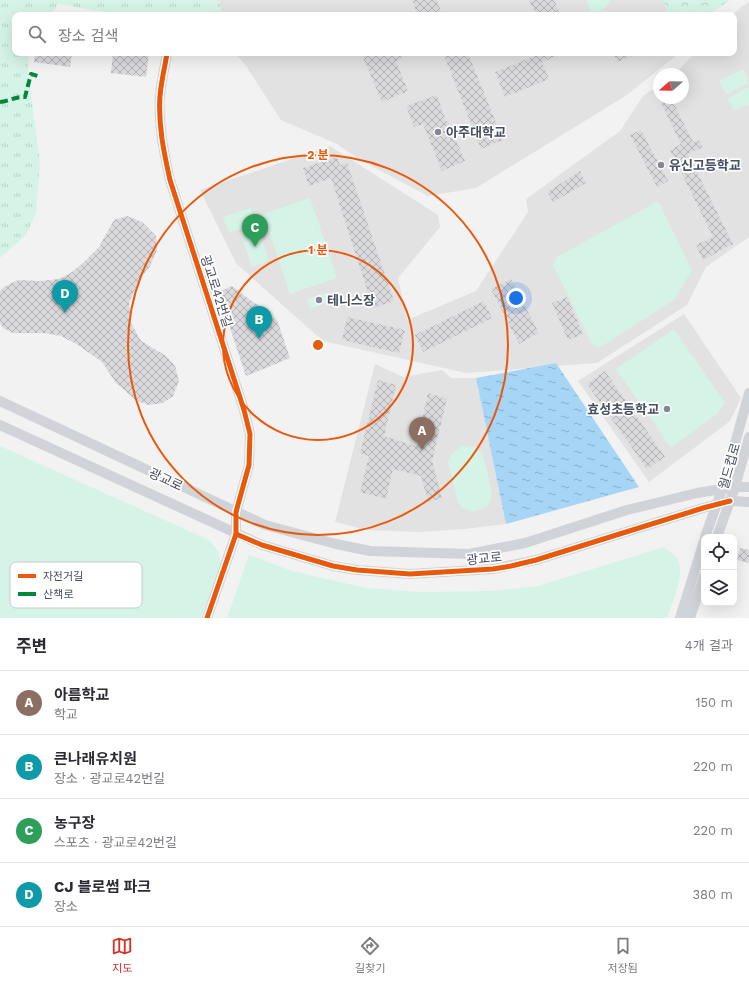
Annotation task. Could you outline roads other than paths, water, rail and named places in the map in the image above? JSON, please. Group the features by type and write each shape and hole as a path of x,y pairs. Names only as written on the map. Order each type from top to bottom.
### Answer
{"main road":[{"name":"광교로42번길","path":"167,56 160,97 161,129 164,153 170,180 244,410 250,434 249,465 236,512 236,534 207,618"},
{"name":"월드컵로","path":"706,534 722,490 749,394"},
{"name":"광교로","path":"0,401 265,525 336,544 370,551 469,554 525,543 627,510 697,493 735,487 749,487"},
{"name":"광교로","path":"0,425 262,545 333,566 357,570 410,574 493,569 536,560 696,510 730,502 749,502"},
{"name":"월드컵로","path":"719,534 735,487 749,437"},
{"path":"688,618 701,555"},
{"path":"688,618 701,584"}],"water":[{"path":"556,363 639,487 506,524 476,378"}],"place":[{"name":"아주대학교","path":"438,132"},
{"name":"유신고등학교","path":"661,165"},
{"name":"농구장","path":"255,247"},
{"name":"테니스장","path":"319,300"},
{"name":"CJ 블로썸 파크","path":"65,313"},
{"name":"큰나래유치원","path":"259,339"},
{"name":"효성초등학교","path":"667,409"},
{"name":"아름학교","path":"422,450"}]}
